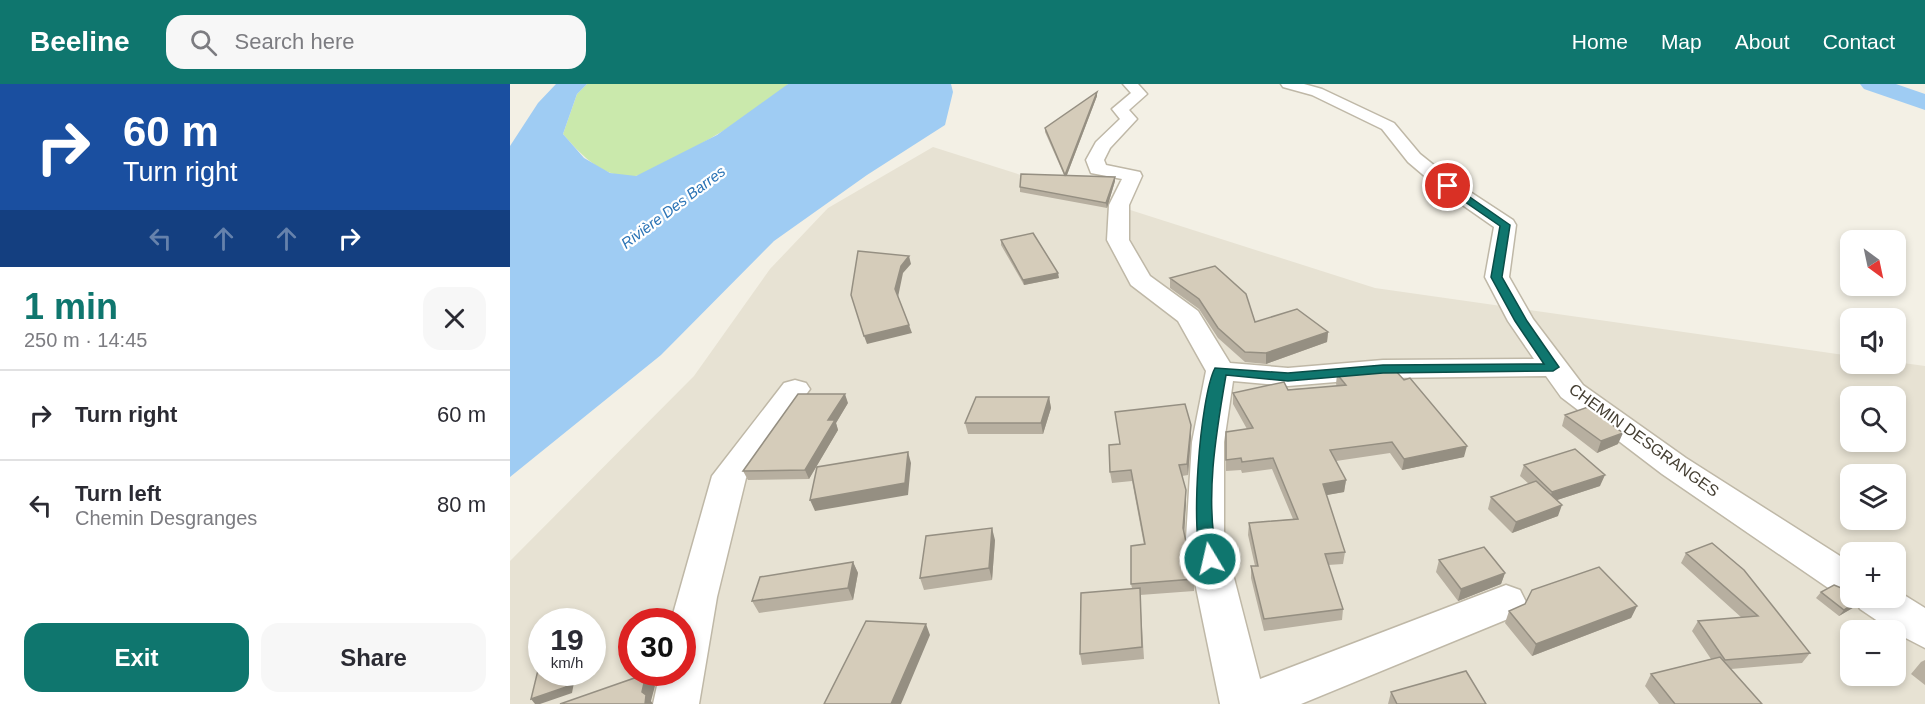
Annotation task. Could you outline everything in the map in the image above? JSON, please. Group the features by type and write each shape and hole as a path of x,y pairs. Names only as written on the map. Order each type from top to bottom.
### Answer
{"street":[{"path":"1130,84 1140,94 1120,110 1129,119 1102,146 1095,160 1098,169 1133,176 1119,205 1118,240 1140,280 1189,317 1220,371 1208,442 1205,539 1243,704"},
{"name":"CHEMIN DESGRANGES","path":"1288,84 1317,92 1388,126 1414,158 1448,186 1505,225 1497,277 1521,321 1572,391 1674,466 1840,576"},
{"path":"1220,371 1288,377 1383,369 1553,367"},
{"path":"676,704 697,597 729,476 795,388"},
{"path":"1249,704 1506,602"},
{"path":"1891,608 1925,630"}],"shaded area":[{"path":"933,147 1375,288 1840,354 1840,374 1906,374 1906,363 1925,366 1925,704 510,704 510,561 694,376 770,269 828,208"}],"green space":[{"path":"587,84 788,84 763,105 690,150 647,172 635,176 623,176 603,170 594,164 563,134 577,94"}],"water":[{"name":"Rivière Des Barres","path":"556,84 587,84 577,94 563,134 584,158 610,173 636,176 717,135 788,84 951,84 953,92 945,125 867,175 774,241 661,355 510,477 510,146 538,103"}],"building":[{"path":"1097,92 1065,175 1045,128"},
{"path":"1021,174 1115,177 1106,203 1020,187"},
{"path":"1033,233 1058,273 1023,280 1001,240"},
{"path":"858,251 909,256 901,266 895,289 909,325 864,336 851,295"},
{"path":"1215,266 1246,294 1255,322 1297,309 1328,332 1266,353 1245,352 1218,328 1199,299 1170,278"},
{"path":"1394,369 1404,380 1410,378 1467,446 1404,459 1392,442 1330,450 1346,480 1323,484 1345,552 1325,554 1343,609 1264,619 1251,566 1258,566 1249,523 1298,519 1273,458 1242,462 1241,458 1226,460 1226,432 1253,428 1233,393 1284,382 1288,390 1346,385 1337,374"},
{"path":"798,394 845,394 828,420 835,420 805,470 743,471"},
{"path":"976,397 1049,397 1041,423 965,423"},
{"path":"1185,404 1191,425 1187,464 1179,465 1186,490 1183,528 1194,579 1131,584 1131,546 1145,544 1131,470 1110,472 1109,445 1120,444 1115,412"},
{"path":"1588,407 1623,433 1601,441 1565,415"},
{"path":"1575,449 1605,475 1552,492 1524,465"},
{"path":"908,452 905,483 810,500 817,467"},
{"path":"1536,481 1562,505 1516,522 1491,497"},
{"path":"992,528 989,568 920,578 926,536"},
{"path":"1712,543 1744,570 1810,653 1725,660 1698,621 1758,616 1686,553"},
{"path":"1484,547 1505,573 1461,589 1439,560"},
{"path":"853,562 848,588 752,601 760,577"},
{"path":"1599,567 1637,606 1536,644 1509,611 1525,604 1532,590"},
{"path":"1834,585 1840,587 1840,607 1821,592"},
{"path":"1140,588 1142,647 1080,654 1081,593"},
{"path":"866,621 926,624 891,704 824,704"},
{"path":"1720,657 1762,704 1675,704 1651,674"},
{"path":"1466,671 1486,704 1397,704 1391,692"},
{"path":"618,684 618,686 643,686 642,692 646,695 645,704 560,704"},
{"path":"534,686 566,686 566,687 531,699"}],"waterway":[{"path":"1872,84 1925,102"}],"route":[{"path":"1210,559 1205,539 1208,442 1220,371 1288,377 1383,369 1553,367 1521,321 1497,277 1505,225 1448,186"}]}
